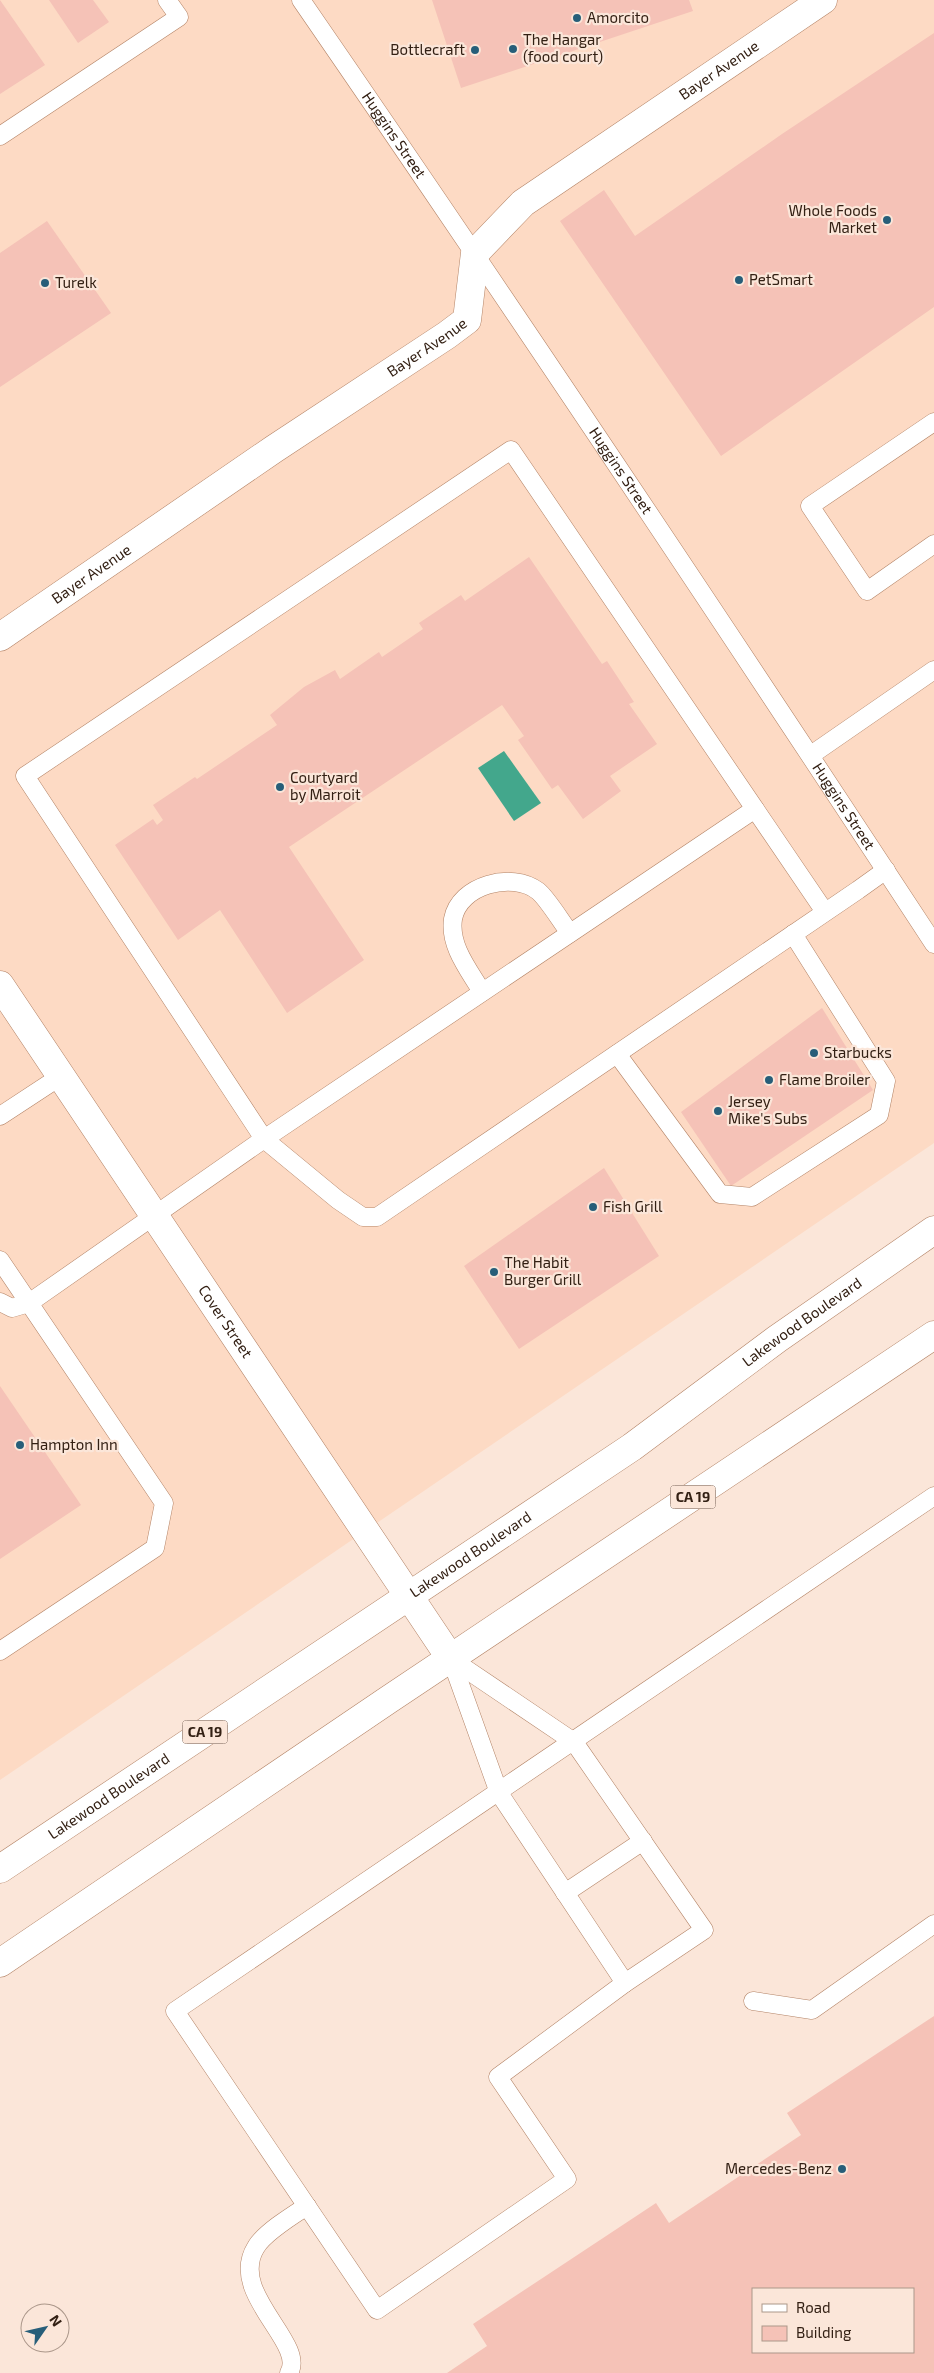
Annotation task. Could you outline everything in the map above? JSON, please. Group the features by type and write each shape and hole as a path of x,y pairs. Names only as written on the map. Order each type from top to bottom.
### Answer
{"main road":[{"name":"Bayer Avenue","path":"0,637 274,448 467,320 475,253 523,203 823,0"},
{"name":"Cover Street","path":"0,985 410,1594 451,1659"},
{"name":"Lakewood Boulevard","path":"0,1869 632,1447 777,1339 934,1230"},
{"name":"CA 19","path":"0,1963 934,1335"}],"lane":[{"path":"0,136 179,17 167,0"},
{"name":"Huggins Street","path":"301,0 475,253 811,755 934,944"},
{"path":"934,422 810,506 868,591 934,544"},
{"path":"825,912 511,450 24,776 264,1139 338,1200 363,1217 376,1217 617,1054 793,934 825,912 886,870"},
{"path":"811,755 934,670"},
{"path":"0,1302 12,1308 29,1303 264,1139 755,809"},
{"path":"482,992 456,948 453,919 461,901 482,886 511,880 538,890 570,933"},
{"path":"617,1054 720,1194 752,1198 879,1115 886,1081 793,934"},
{"path":"0,1116 61,1076"},
{"path":"0,1260 164,1503 155,1548 0,1651"},
{"path":"451,1659 574,1742 704,1930 626,1983 498,2077 567,2179 377,2310 175,2011 499,1793 574,1742 934,1496"},
{"path":"451,1659 499,1793 626,1983"},
{"path":"566,1893 643,1841"},
{"path":"752,2001 812,2010 934,1924"},
{"path":"289,2373 291,2354 254,2292 249,2267 256,2246 280,2224 307,2206"}],"shaded area":[{"path":"0,0 934,0 934,1143 0,1780"}],"water":[{"path":"504,751 541,803 514,821 478,768"}],"building":[{"path":"0,0 45,65 0,94"},
{"path":"49,0 93,0 109,22 78,43"},
{"name":"The Hangar (food court)","path":"432,0 689,0 693,11 461,88"},
{"name":"PetSmart","path":"934,33 934,307 721,456 560,221 604,190 635,236 782,134"},
{"name":"Turelk","path":"47,221 111,313 0,387 0,253"},
{"name":"Courtyard by Marroit","path":"529,557 602,664 607,661 634,702 629,704 657,744 610,776 621,791 583,819 558,785 552,789 518,740 524,736 502,705 289,847 364,960 287,1013 220,910 178,940 115,845 153,819 157,825 163,820 153,805 195,777 197,779 277,725 270,715 304,687 335,670 340,679 379,652 382,657 423,629 419,623 461,595 465,601"},
{"path":"822,1008 873,1090 731,1186 681,1112"},
{"path":"604,1168 659,1256 519,1349 464,1266"},
{"name":"Hampton Inn","path":"0,1386 81,1505 0,1559"},
{"name":"Mercedes-Benz","path":"934,2016 934,2373 447,2373 487,2346 473,2324 656,2203 669,2223 801,2135 787,2113"}],"place":[{"name":"Amorcito","path":"577,18"},
{"name":"The Hangar (food court)","path":"513,49"},
{"name":"Bottlecraft","path":"475,50"},
{"name":"Whole Foods Market","path":"887,220"},
{"name":"PetSmart","path":"739,280"},
{"name":"Turelk","path":"45,283"},
{"name":"Courtyard by Marroit","path":"280,787"},
{"name":"Starbucks","path":"814,1053"},
{"name":"Flame Broiler","path":"769,1080"},
{"name":"Jersey Mike's Subs","path":"718,1111"},
{"name":"Fish Grill","path":"593,1207"},
{"name":"The Habit Burger Grill","path":"494,1272"},
{"name":"Hampton Inn","path":"20,1445"},
{"name":"Mercedes-Benz","path":"842,2169"}]}
